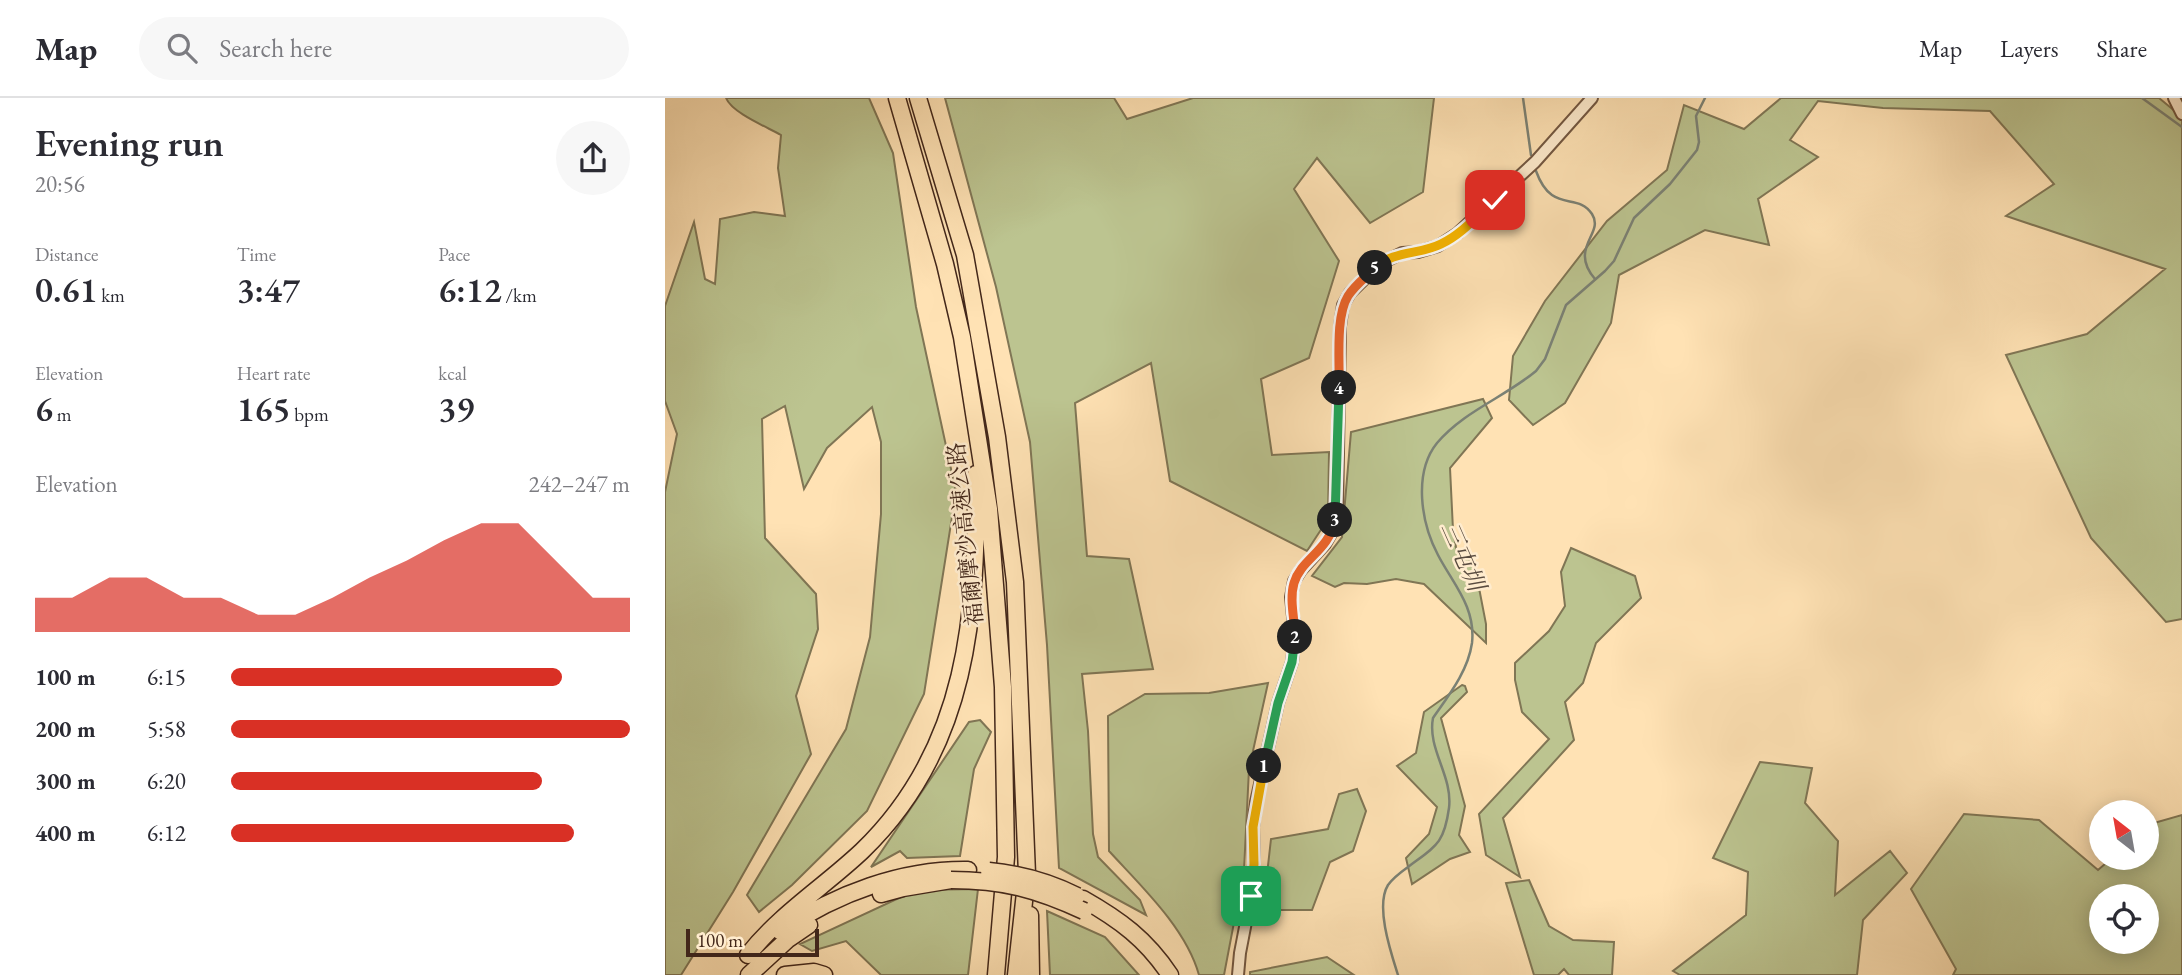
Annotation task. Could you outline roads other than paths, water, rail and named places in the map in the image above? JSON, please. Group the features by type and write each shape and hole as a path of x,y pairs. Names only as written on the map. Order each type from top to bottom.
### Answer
{"highway":[{"name":"福爾摩沙高速公路","path":"897,98 945,264 962,337 989,509 1003,687 1006,857 996,975"},
{"name":"福爾摩沙高速公路","path":"918,98 965,255 999,450 1015,582 1027,874 1016,975"},
{"path":"975,415 976,555 972,615 948,716 927,768 899,808 863,850 765,934 748,955 782,929 829,902 902,876 950,869 1009,873 1056,886 1136,947 1158,975"},
{"path":"1027,874 1033,955 1031,975"},
{"path":"749,975 787,940 823,916 859,900 903,887 951,880 988,880 1028,888 1105,912 1147,944 1170,975"},
{"path":"785,975 814,972 824,975"}],"street":[{"path":"1238,975 1251,896 1256,802 1278,703 1292,662 1295,636 1291,597 1294,581 1325,544 1333,530 1336,514 1343,305 1350,293 1380,264 1402,253 1437,246 1458,233 1535,162 1592,98"},
{"path":"2174,98 2182,114"}],"waterway":[{"path":"1523,98 1531,155"},
{"name":"三屯圳","path":"1398,975 1385,930 1384,894 1395,878 1437,843 1444,829 1449,796 1434,741 1433,718 1462,673 1472,643 1467,607 1438,555 1427,528 1422,483 1429,455 1437,443 1459,422 1536,371 1545,359 1566,305 1614,261 1634,218 1670,184 1697,150 1699,142 1696,116 1705,98"},
{"name":"三屯圳","path":"2142,98 2182,127"},
{"path":"1536,171 1549,193 1586,207 1592,214 1594,228 1585,258 1595,279"}]}
